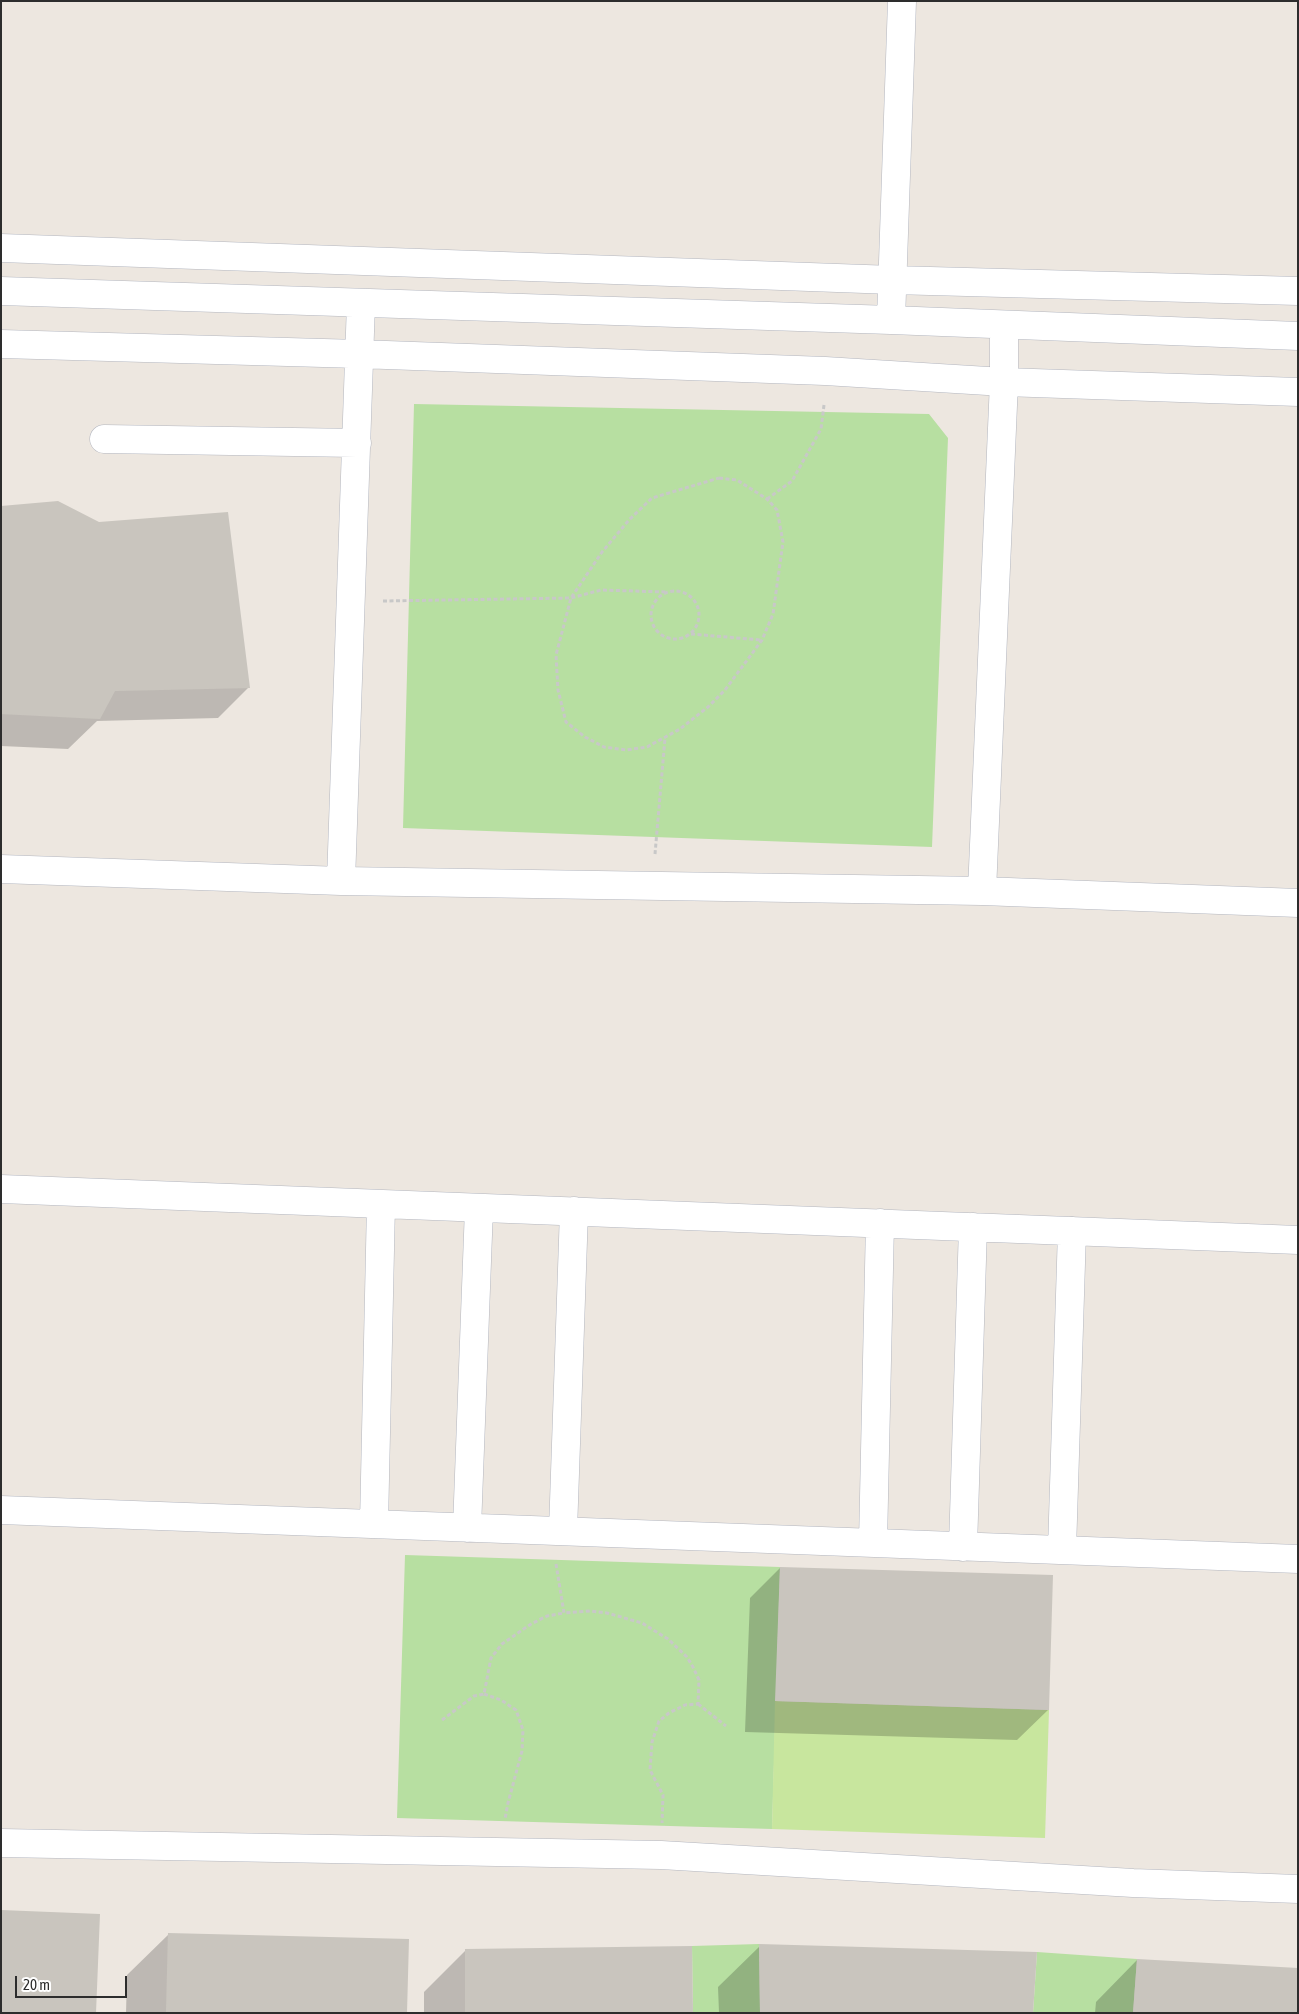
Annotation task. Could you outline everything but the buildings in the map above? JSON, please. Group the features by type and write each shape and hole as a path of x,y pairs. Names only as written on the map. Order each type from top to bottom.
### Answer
{"street":[{"path":"891,320 902,1"},
{"path":"1,248 893,280 1298,291"},
{"path":"1,291 891,320 1004,326 1298,336"},
{"path":"341,881 361,303"},
{"path":"982,891 1004,382 1004,326"},
{"path":"1,344 359,354 825,371 1004,382 1298,392"},
{"path":"104,439 357,443"},
{"path":"1,869 341,881 982,891 1298,903"},
{"path":"1,1188 1298,1240"},
{"path":"374,1524 380,1204"},
{"path":"467,1528 479,1208"},
{"path":"560,1531 574,1211"},
{"path":"873,1543 880,1223"},
{"path":"963,1547 973,1227"},
{"path":"1062,1550 1072,1231"},
{"path":"1,1510 1298,1559"},
{"path":"1,1843 661,1855 1133,1883 1298,1889"}],"path":[{"path":"767,499 792,481 821,428 825,371"},
{"path":"719,478 737,480 767,499 777,510 783,542 773,614 762,640 725,690 708,708 647,747 626,750 604,747 585,737 566,722 558,690 556,655 571,598 602,552 629,520 652,498 719,478"},
{"path":"350,601 571,598 601,590 666,592 675,590 687,593 696,602 700,613 691,634"},
{"path":"666,592 657,598 652,606 650,616 653,626 660,635 670,639 681,639 691,634 762,640"},
{"path":"652,887 665,737"},
{"path":"560,1531 557,1572 564,1613"},
{"path":"484,1694 491,1658 502,1644 531,1624 547,1616 590,1611 624,1616 642,1623 668,1639 694,1667 699,1680 698,1704"},
{"path":"442,1720 474,1696 484,1694 501,1700 516,1710 523,1730 522,1751 508,1803 504,1852"},
{"path":"661,1855 663,1795 650,1770 652,1742 659,1721 669,1713 685,1705 698,1704 726,1726"}],"green space":[{"path":"414,404 929,414 948,438 932,847 403,828"},
{"path":"405,1555 780,1567 772,1829 397,1818"},
{"path":"775,1701 1049,1710 1045,1838 772,1829"},
{"path":"759,1944 760,2013 693,2013 692,1946"},
{"path":"1037,1952 1137,1959 1133,2013 1033,2013"}]}
